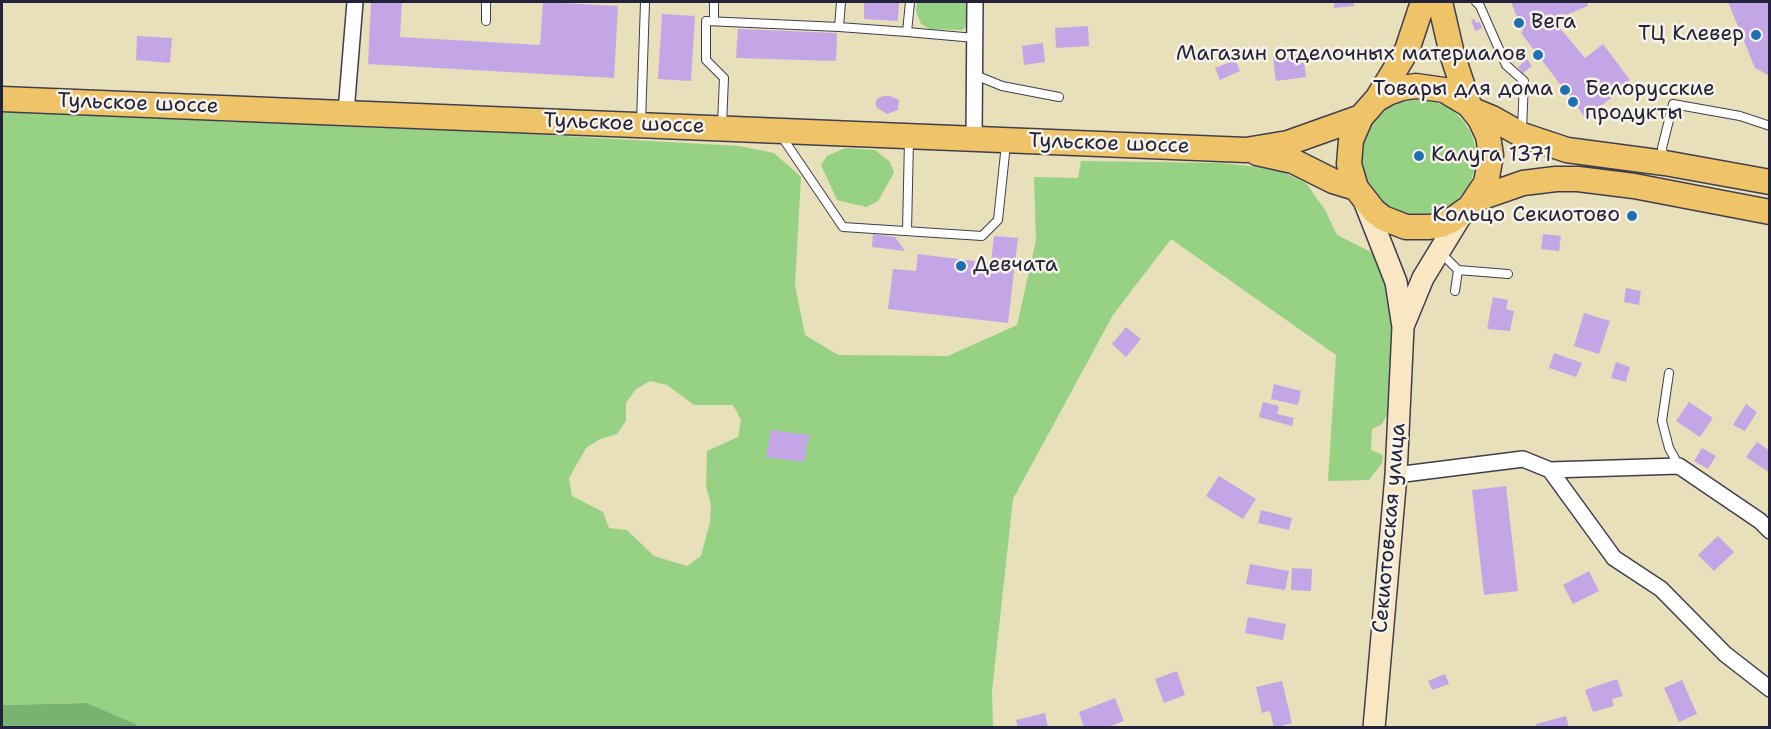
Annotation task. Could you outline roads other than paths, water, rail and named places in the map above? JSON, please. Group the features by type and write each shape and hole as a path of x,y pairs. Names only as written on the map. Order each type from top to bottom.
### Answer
{"main road":[{"path":"1403,327 1396,282 1360,195 1349,164 1349,152 1355,128 1407,50 1423,2"},
{"path":"1403,327 1423,278 1486,183 1491,155 1485,127 1472,108 1452,54 1440,2"},
{"path":"1246,150 1288,143 1368,109 1402,88 1423,86 1444,90 1521,135 1567,150 1665,163 1769,182"},
{"name":"Тульское шоссе","path":"2,99 1246,150"},
{"path":"1246,150 1293,161 1360,195 1383,218 1406,227 1429,228 1452,220 1470,207 1523,183 1556,179 1578,179 1634,186 1765,211"},
{"name":"Секиотовская улица","path":"1374,728 1396,475 1403,327"}],"street":[{"path":"346,112 355,2"},
{"path":"974,138 975,2"},
{"path":"1396,475 1523,459 1550,470 1679,466 1760,521 1770,531"},
{"path":"1550,470 1614,558 1661,590 1725,654 1770,689"}],"lane":[{"path":"486,2 486,21"},
{"path":"641,125 645,2"},
{"path":"714,2 714,21"},
{"path":"839,27 841,2"},
{"path":"907,32 910,2"},
{"path":"1476,2 1480,6 1506,65 1524,81 1521,135"},
{"path":"722,128 724,78 706,60 706,21 839,27 975,38"},
{"path":"975,75 1002,86 1059,97"},
{"path":"1665,163 1662,148 1673,104 1740,116 1770,126"},
{"path":"778,130 843,227 982,236 998,220 1007,140"},
{"path":"907,231 909,136"},
{"path":"1440,251 1458,270 1508,274"},
{"path":"1455,291 1458,270"},
{"path":"1669,373 1662,421 1669,448 1679,466"}],"place":[{"name":"Вега","path":"1519,23"},
{"name":"ТЦ Клевер","path":"1756,35"},
{"name":"Магазин отделочных материалов","path":"1538,55"},
{"name":"Товары для дома","path":"1565,90"},
{"name":"Белорусские продукты","path":"1573,102"},
{"name":"Калуга 1371","path":"1419,156"},
{"name":"Кольцо Секиотово","path":"1632,216"},
{"name":"Девчата","path":"961,266"}]}
